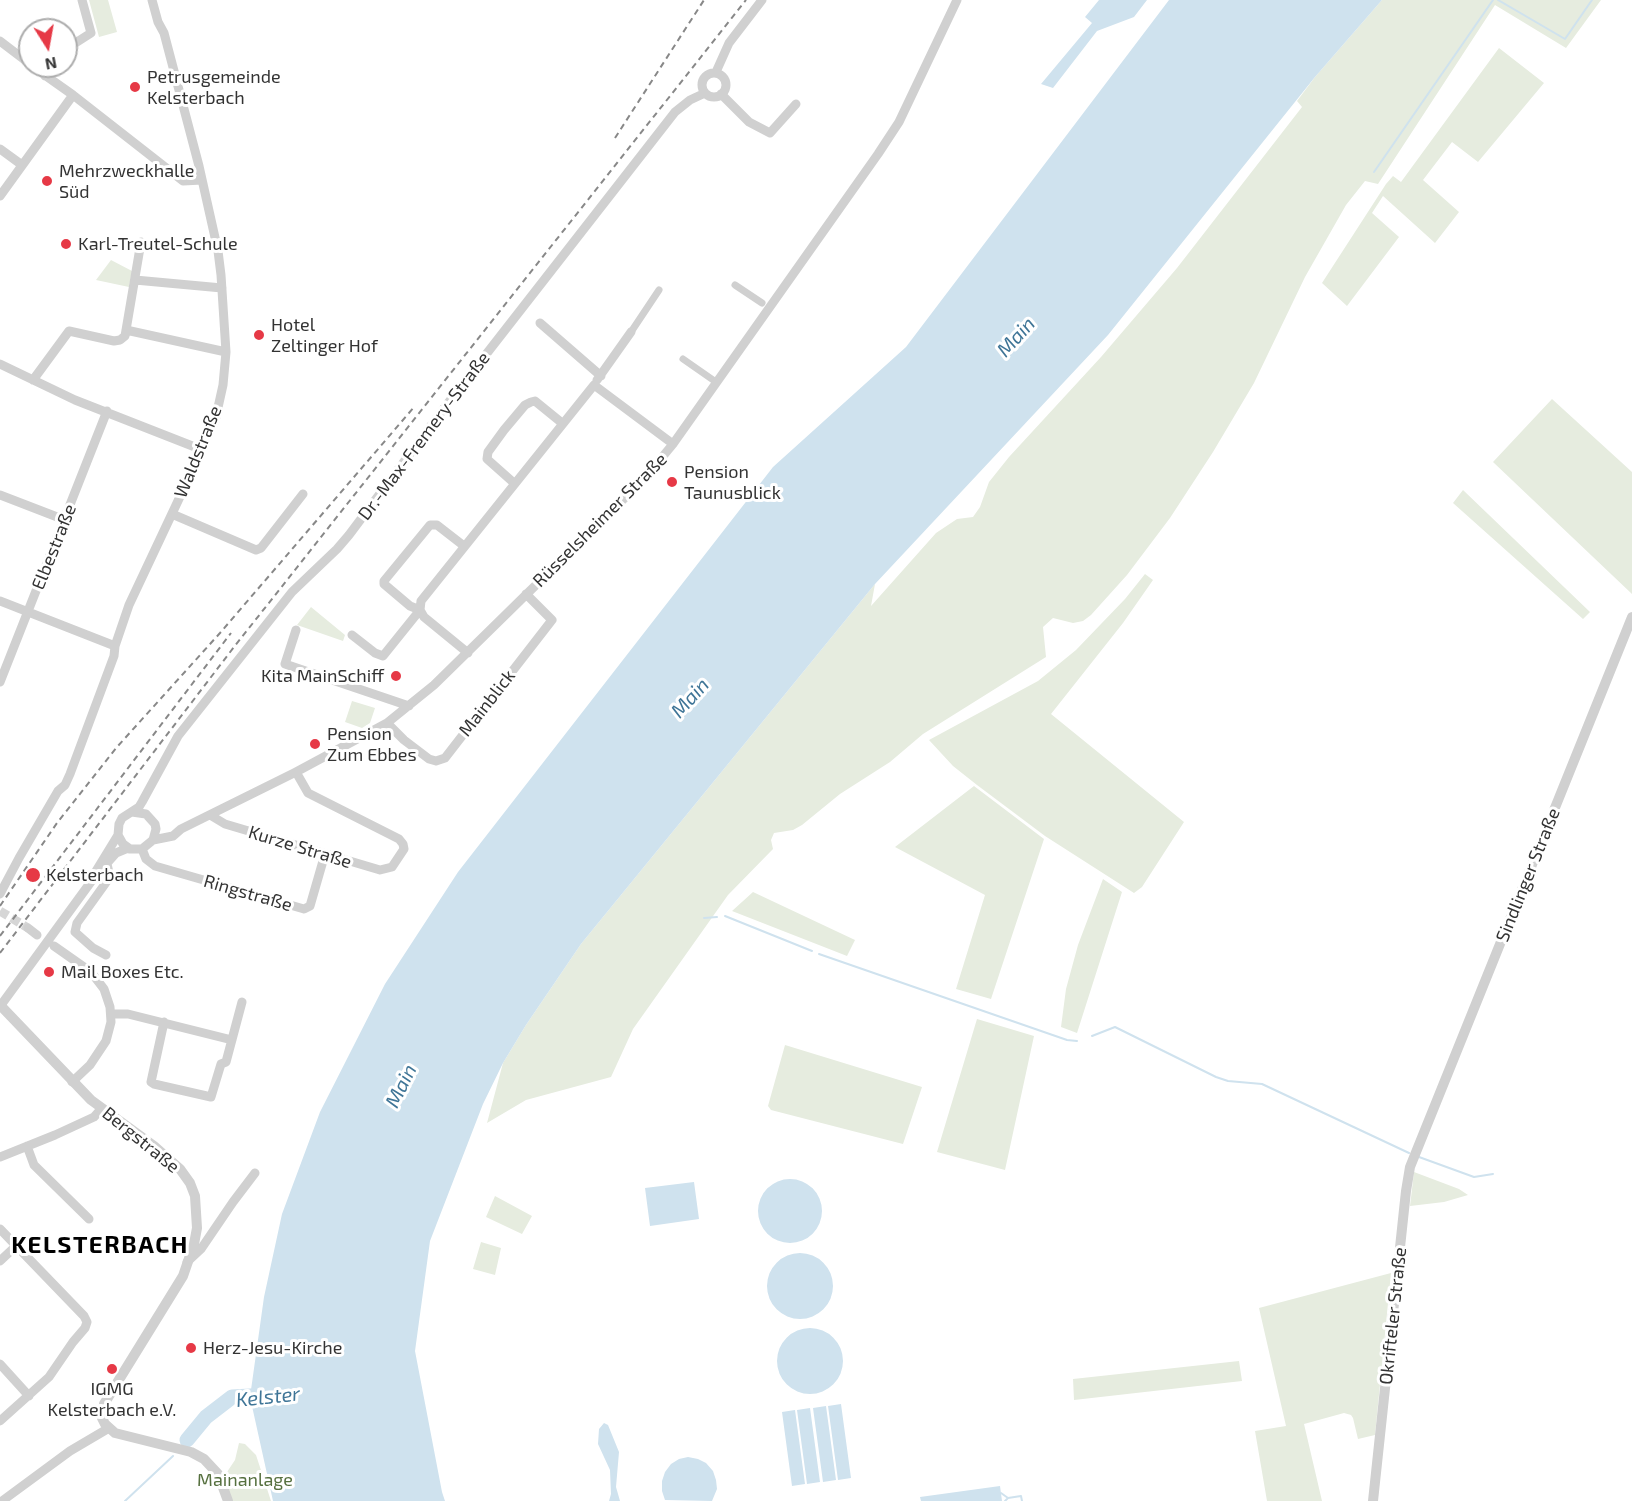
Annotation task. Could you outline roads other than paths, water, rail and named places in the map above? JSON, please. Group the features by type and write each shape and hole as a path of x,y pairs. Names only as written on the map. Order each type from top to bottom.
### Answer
{"street":[{"path":"78,41 91,33 82,0"},
{"name":"Waldstraße","path":"0,894 70,774 134,595 215,421 223,385 226,352 218,251 164,33 158,22 153,0"},
{"path":"716,72 729,43 762,0"},
{"name":"Rüsselsheimer Straße","path":"153,840 173,836 181,829 296,772 387,723 434,685 645,478 673,444 899,122 957,0"},
{"path":"0,41 18,55"},
{"path":"716,72 723,76 726,86 721,94 713,97 705,93 702,88 703,79 710,73 716,72"},
{"path":"48,78 183,181 202,180"},
{"name":"Dr.-Max-Fremery-Straße","path":"132,812 139,807 152,786 178,736 292,592 349,535 445,406 675,112 690,100 705,93"},
{"path":"721,94 749,122 770,133 796,104"},
{"path":"0,196 73,95"},
{"path":"0,149 22,165"},
{"path":"33,381 69,331 114,341 124,336 141,242"},
{"path":"135,280 222,288"},
{"path":"735,285 762,303"},
{"path":"352,635 382,656 420,610 421,601 464,546 601,376 659,290"},
{"path":"540,323 601,376"},
{"path":"126,330 226,352"},
{"path":"683,359 716,382"},
{"path":"0,364 33,381 200,449"},
{"path":"594,385 673,444"},
{"path":"514,483 487,459 488,452 504,430 525,405 531,402 535,402 562,423"},
{"name":"Elbestraße","path":"0,682 107,411"},
{"path":"172,514 256,550 261,548 303,494"},
{"path":"0,495 65,520"},
{"path":"464,546 437,525 430,525 384,581 384,584 410,606 420,610 424,617 468,652"},
{"name":"Mainblick","path":"387,723 404,740 429,759 440,761 445,758 552,620 526,594"},
{"path":"0,601 115,646"},
{"name":"Sindlinger Straße","path":"1423,1133 1632,617"},
{"path":"296,630 285,664 409,706"},
{"name":"Kurze Straße","path":"210,815 225,824 380,870 392,867 404,849 399,839 308,793 296,772"},
{"name":"Dr.-Max-Fremery-Straße","path":"146,814 152,786"},
{"path":"128,848 118,835 118,824 122,818 132,812 146,814 158,829 181,829"},
{"path":"0,1005 93,879 116,853 128,848 142,849 153,840 156,829 154,824"},
{"path":"93,879 118,835"},
{"name":"Ringstraße","path":"142,849 146,859 155,866 304,909 310,906 325,854"},
{"path":"106,955 76,934 75,929 82,915 110,877 107,864"},
{"path":"28,928 37,935"},
{"path":"54,946 82,964 99,981 108,998 111,1014 109,1035 102,1050 72,1082"},
{"path":"164,1022 151,1082 211,1097 221,1064 226,1062 242,1002"},
{"name":"Bergstraße","path":"0,1005 91,1100 180,1169 190,1183 195,1196 197,1217 194,1244 183,1276 104,1404 102,1418 109,1428"},
{"path":"111,1014 128,1014 232,1040"},
{"path":"0,1157 94,1117 102,1108"},
{"name":"Okrifteler Straße","path":"1373,1501 1406,1191 1410,1167 1423,1133"},
{"path":"27,1146 34,1165 89,1219"},
{"path":"187,1262 201,1250 255,1173"},
{"path":"0,1229 84,1316 87,1322 49,1377 0,1421"},
{"path":"0,1261 16,1246"},
{"path":"0,1364 29,1396"},
{"path":"2,1501 70,1451 109,1428 116,1433 191,1452 204,1459 218,1474 228,1501"}],"water":[{"path":"1099,0 1147,0 1134,17 1097,31 1053,88 1041,84 1092,23 1085,17"},
{"name":"Main","path":"1169,0 1382,0 1315,77 1108,335 875,584 581,944 526,1025 503,1063 483,1104 430,1241 415,1351 445,1501 273,1501 250,1397 264,1297 282,1214 320,1112 385,984 458,872 773,467 906,347"},
{"path":"790,1179 802,1181 813,1188 820,1199 822,1211 820,1223 813,1234 802,1241 790,1243 778,1241 767,1234 760,1223 758,1211 760,1199 767,1188 778,1181"},
{"path":"694,1182 699,1219 650,1226 645,1188"},
{"path":"800,1253 813,1256 823,1263 830,1273 833,1286 830,1299 823,1309 813,1316 800,1319 787,1316 777,1309 770,1299 767,1286 770,1273 777,1263 787,1256"},
{"path":"810,1328 823,1330 838,1343 843,1361 841,1374 828,1389 810,1394 797,1392 782,1379 777,1361 779,1348 792,1333"},
{"path":"841,1404 851,1478 838,1480 828,1406"},
{"path":"826,1406 836,1480 823,1482 813,1408"},
{"path":"810,1408 820,1482 807,1484 797,1410"},
{"path":"795,1410 805,1484 792,1486 782,1412"},
{"path":"604,1423 608,1425 619,1452 616,1487 620,1501 609,1501 610,1470 598,1444 599,1429"},
{"path":"688,1457 706,1463 713,1471 717,1489 712,1501 665,1500 662,1481 665,1472 671,1464"},
{"path":"1000,1486 1002,1501 921,1501 920,1497"}],"waterway":[{"path":"1374,172 1493,0"},
{"path":"1498,0 1565,39 1592,0"},
{"path":"725,916 812,951"},
{"path":"704,918 717,917"},
{"path":"819,954 1067,1040 1077,1041"},
{"path":"1092,1036 1115,1027 1216,1077 1228,1081 1262,1084 1409,1153"},
{"path":"1419,1157 1474,1177 1493,1174"},
{"name":"Kelster","path":"187,1440 206,1417 232,1397 268,1395"},
{"name":"Kelster","path":"125,1501 173,1456"},
{"path":"1001,1493 1008,1498"},
{"path":"1005,1501 1008,1498 1021,1496 1022,1501"}],"tunnel":[{"path":"0,911 28,928"}],"railway":[{"path":"615,138 704,0"},
{"path":"0,953 234,647 746,0"},
{"path":"0,906 57,823 117,747 220,633 415,406"},
{"path":"0,936 231,633"}],"place":[{"name":"Petrusgemeinde Kelsterbach","path":"135,87"},
{"name":"Mehrzweckhalle Süd","path":"47,181"},
{"name":"Karl-Treutel-Schule","path":"66,244"},
{"name":"Hotel Zeltinger Hof","path":"259,335"},
{"name":"Pension Taunusblick","path":"672,482"},
{"name":"Kita MainSchiff","path":"396,676"},
{"name":"Pension Zum Ebbes","path":"315,744"},
{"name":"Kelsterbach","path":"33,875"},
{"name":"Mail Boxes Etc.","path":"49,972"},
{"name":"Herz-Jesu-Kirche","path":"191,1348"},
{"name":"IGMG Kelsterbach e.V.","path":"112,1369"}],"district":[{"name":"KELSTERBACH","path":"100,1245"}],"park label":[{"name":"Mainanlage","path":"245,1480"}]}
